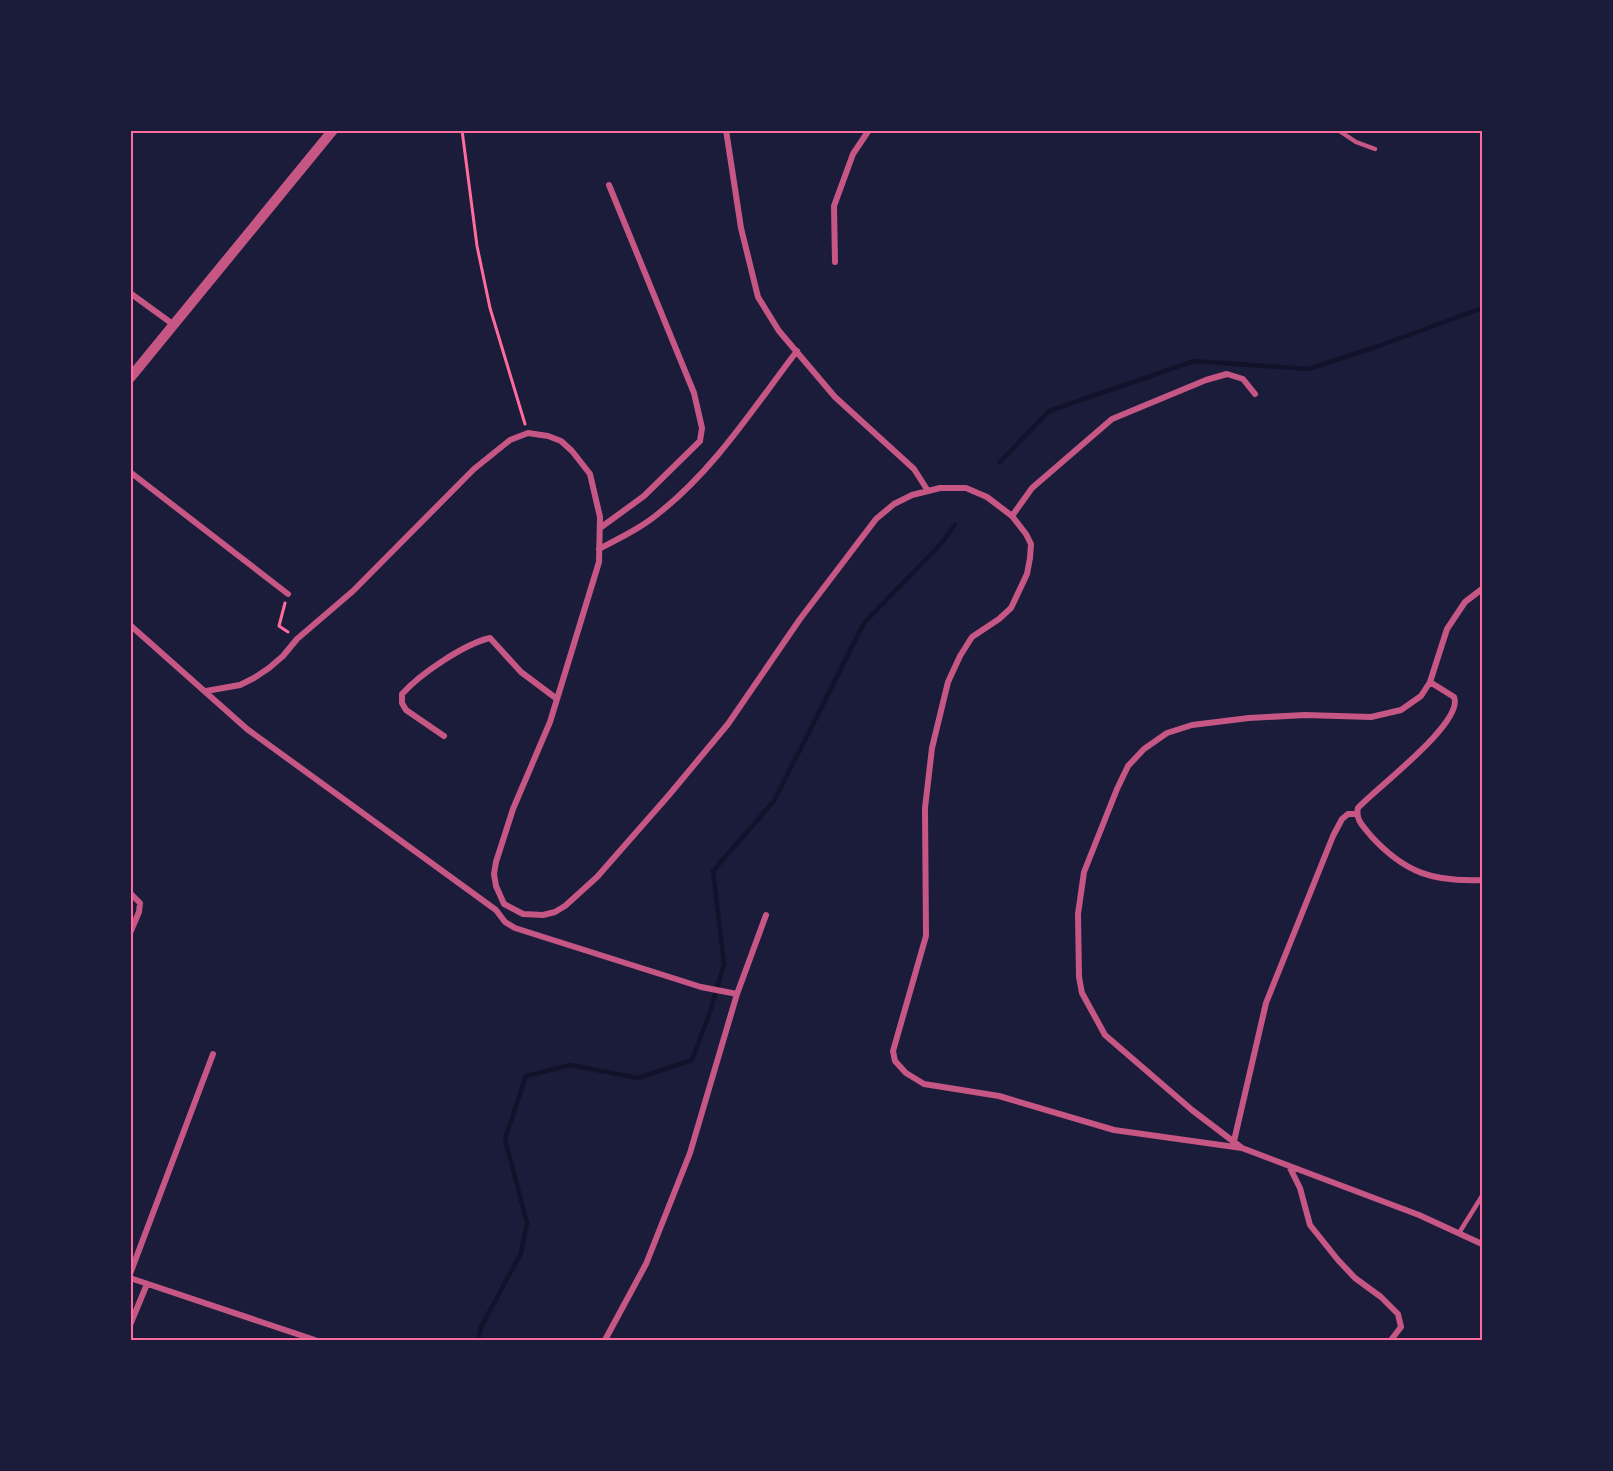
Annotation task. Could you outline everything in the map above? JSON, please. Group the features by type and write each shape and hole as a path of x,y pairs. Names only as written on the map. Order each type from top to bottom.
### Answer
{"street":[{"path":"130,378 333,130"},
{"path":"726,130 741,228 758,297 779,331 835,397 914,469 928,491"},
{"path":"835,262 834,206 853,154 869,130"},
{"path":"600,528 644,496 689,453 700,441 702,428 694,393 609,185"},
{"path":"130,293 174,325"},
{"path":"599,549 635,530 659,513 711,465 796,351"},
{"path":"1012,516 1032,488 1112,419 1206,380 1227,374 1243,379 1255,394"},
{"path":"206,692 240,685 254,678 283,656 297,639 353,591 474,469 510,440 528,433 561,441 590,474 600,517 599,562 550,722 513,808 494,874 496,886 504,904 523,914 543,915 565,906 597,877 669,795 728,724 800,619 876,519 894,504 912,495 940,488 966,488 987,497 1012,516 1026,534 1031,544 1027,574 1011,608 972,637 948,682 932,748 925,808 926,936 893,1056 906,1073 924,1084 999,1096 1114,1130 1242,1148 1419,1215 1482,1244"},
{"path":"130,472 288,594"},
{"path":"1242,1148 1192,1110 1105,1035 1082,993 1079,977 1078,914 1084,872 1117,789 1128,766 1144,749 1167,734 1192,725 1305,715 1371,717 1401,710 1421,696 1430,682 1447,629 1465,602 1482,589"},
{"path":"130,625 247,729 496,910 505,922 515,928 701,987 737,994"},
{"path":"444,736 406,710 402,703 402,694 414,680 477,641 490,638 520,672 557,699"},
{"path":"1430,682 1454,697 1455,707 1444,725 1421,751 1358,808 1358,820 1385,851 1413,870 1437,878 1482,880"},
{"path":"1234,1141 1266,1004 1333,836 1342,819 1348,814 1357,814"},
{"path":"130,893 140,903 139,912 130,933"},
{"path":"496,910 504,904"},
{"path":"605,1341 646,1264 690,1153 737,994 766,915"},
{"path":"213,1054 130,1276 147,1284 315,1341"},
{"path":"1289,1166 1300,1188 1310,1225 1355,1278 1381,1297 1398,1314 1401,1327 1391,1341"},
{"path":"130,1325 147,1284"}],"lane":[{"path":"1338,130 1356,142 1375,149"},
{"path":"1459,1233 1482,1196"}],"path":[{"path":"462,130 477,246 490,308 528,433"},
{"path":"282,613 279,626 297,639"}],"waterway":[{"path":"1000,462 1049,411 1194,361 1308,369 1482,308"},
{"path":"478,1340 481,1327 521,1253 527,1223 505,1139 526,1076 570,1065 638,1078 692,1060 710,1012 724,964 713,871 774,801 864,623 939,546 955,525"}]}
